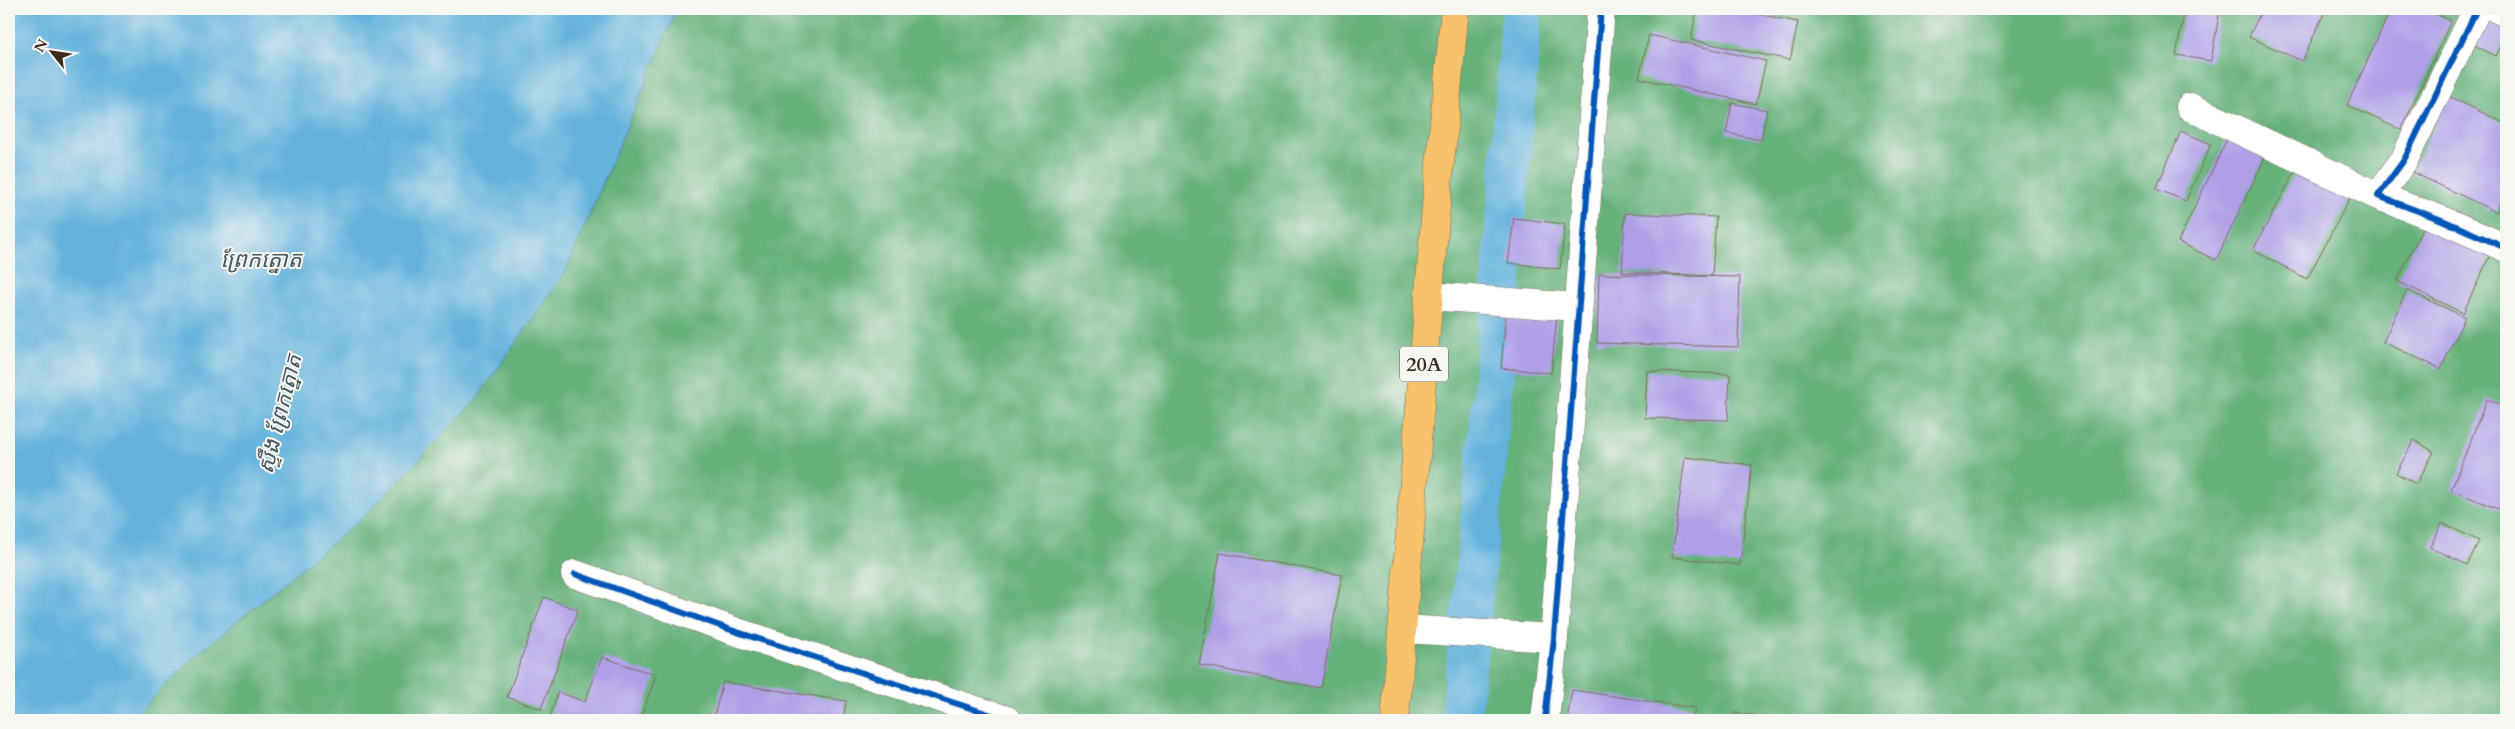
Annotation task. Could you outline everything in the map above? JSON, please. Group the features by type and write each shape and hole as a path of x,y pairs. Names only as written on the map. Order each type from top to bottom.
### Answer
{"main road":[{"name":"20A","path":"1395,720 1429,296 1456,9"}],"street":[{"path":"1545,720 1554,638 1577,307 1601,9"},
{"path":"2378,196 2404,160 2477,9"},
{"path":"2498,9 2506,13"},
{"path":"2190,106 2378,196 2442,220 2506,248"},
{"path":"1429,296 1577,307"},
{"path":"575,574 734,630 1007,720"},
{"path":"1403,629 1450,630 1554,638"}],"green space":[{"path":"9,9 2506,9 2506,720 9,720"}],"water":[{"name":"ព្រែកត្នោត","path":"9,9 677,9 565,273 476,400 368,513 191,660 131,720 9,720"}],"building":[{"path":"1697,9 1732,9 1798,22 1790,60 1691,40"},
{"path":"2185,9 2220,9 2211,61 2176,55"},
{"path":"2262,9 2326,9 2302,61 2249,37"},
{"path":"2391,9 2424,9 2451,21 2401,130 2347,105"},
{"path":"2486,16 2506,26 2506,36 2496,56 2472,44"},
{"path":"1649,35 1766,61 1756,104 1639,78"},
{"path":"2448,96 2506,124 2506,191 2496,212 2412,172"},
{"path":"1732,103 1767,110 1761,140 1726,133"},
{"path":"2181,131 2211,144 2186,201 2156,189"},
{"path":"2227,139 2265,157 2216,260 2178,242"},
{"path":"2297,168 2351,196 2307,279 2253,250"},
{"path":"1625,213 1716,217 1712,276 1622,272"},
{"path":"2428,217 2493,249 2463,313 2397,281"},
{"path":"1514,218 1565,224 1560,269 1508,263"},
{"path":"1599,274 1740,277 1738,347 1597,343"},
{"path":"2407,290 2465,317 2441,369 2383,342"},
{"path":"1506,313 1557,317 1551,373 1501,368"},
{"path":"1647,371 1730,374 1728,420 1645,418"},
{"path":"2487,399 2506,407 2506,512 2451,490"},
{"path":"2414,440 2434,452 2416,484 2396,473"},
{"path":"1685,457 1752,465 1740,565 1672,557"},
{"path":"2442,523 2479,541 2467,565 2430,547"},
{"path":"1220,553 1342,575 1321,688 1199,665"},
{"path":"544,597 578,610 541,709 507,697"},
{"path":"602,657 656,675 640,720 549,720 558,692 585,702"},
{"path":"723,682 846,701 843,720 713,720"},
{"path":"1572,690 1695,708 1693,720 1567,720"},
{"path":"1734,713 1787,719 1787,720 1734,720"}],"waterway":[{"path":"1461,720 1494,379 1522,9"}],"cycle path":[{"path":"1545,720 1554,638 1601,9"},
{"path":"2477,9 2404,160 2378,196 2442,220 2506,248"},
{"path":"575,574 734,631 1007,720"}],"water label":[{"name":"ស្ទឹង ព្រែកត្នោត","path":"280,414"}]}
